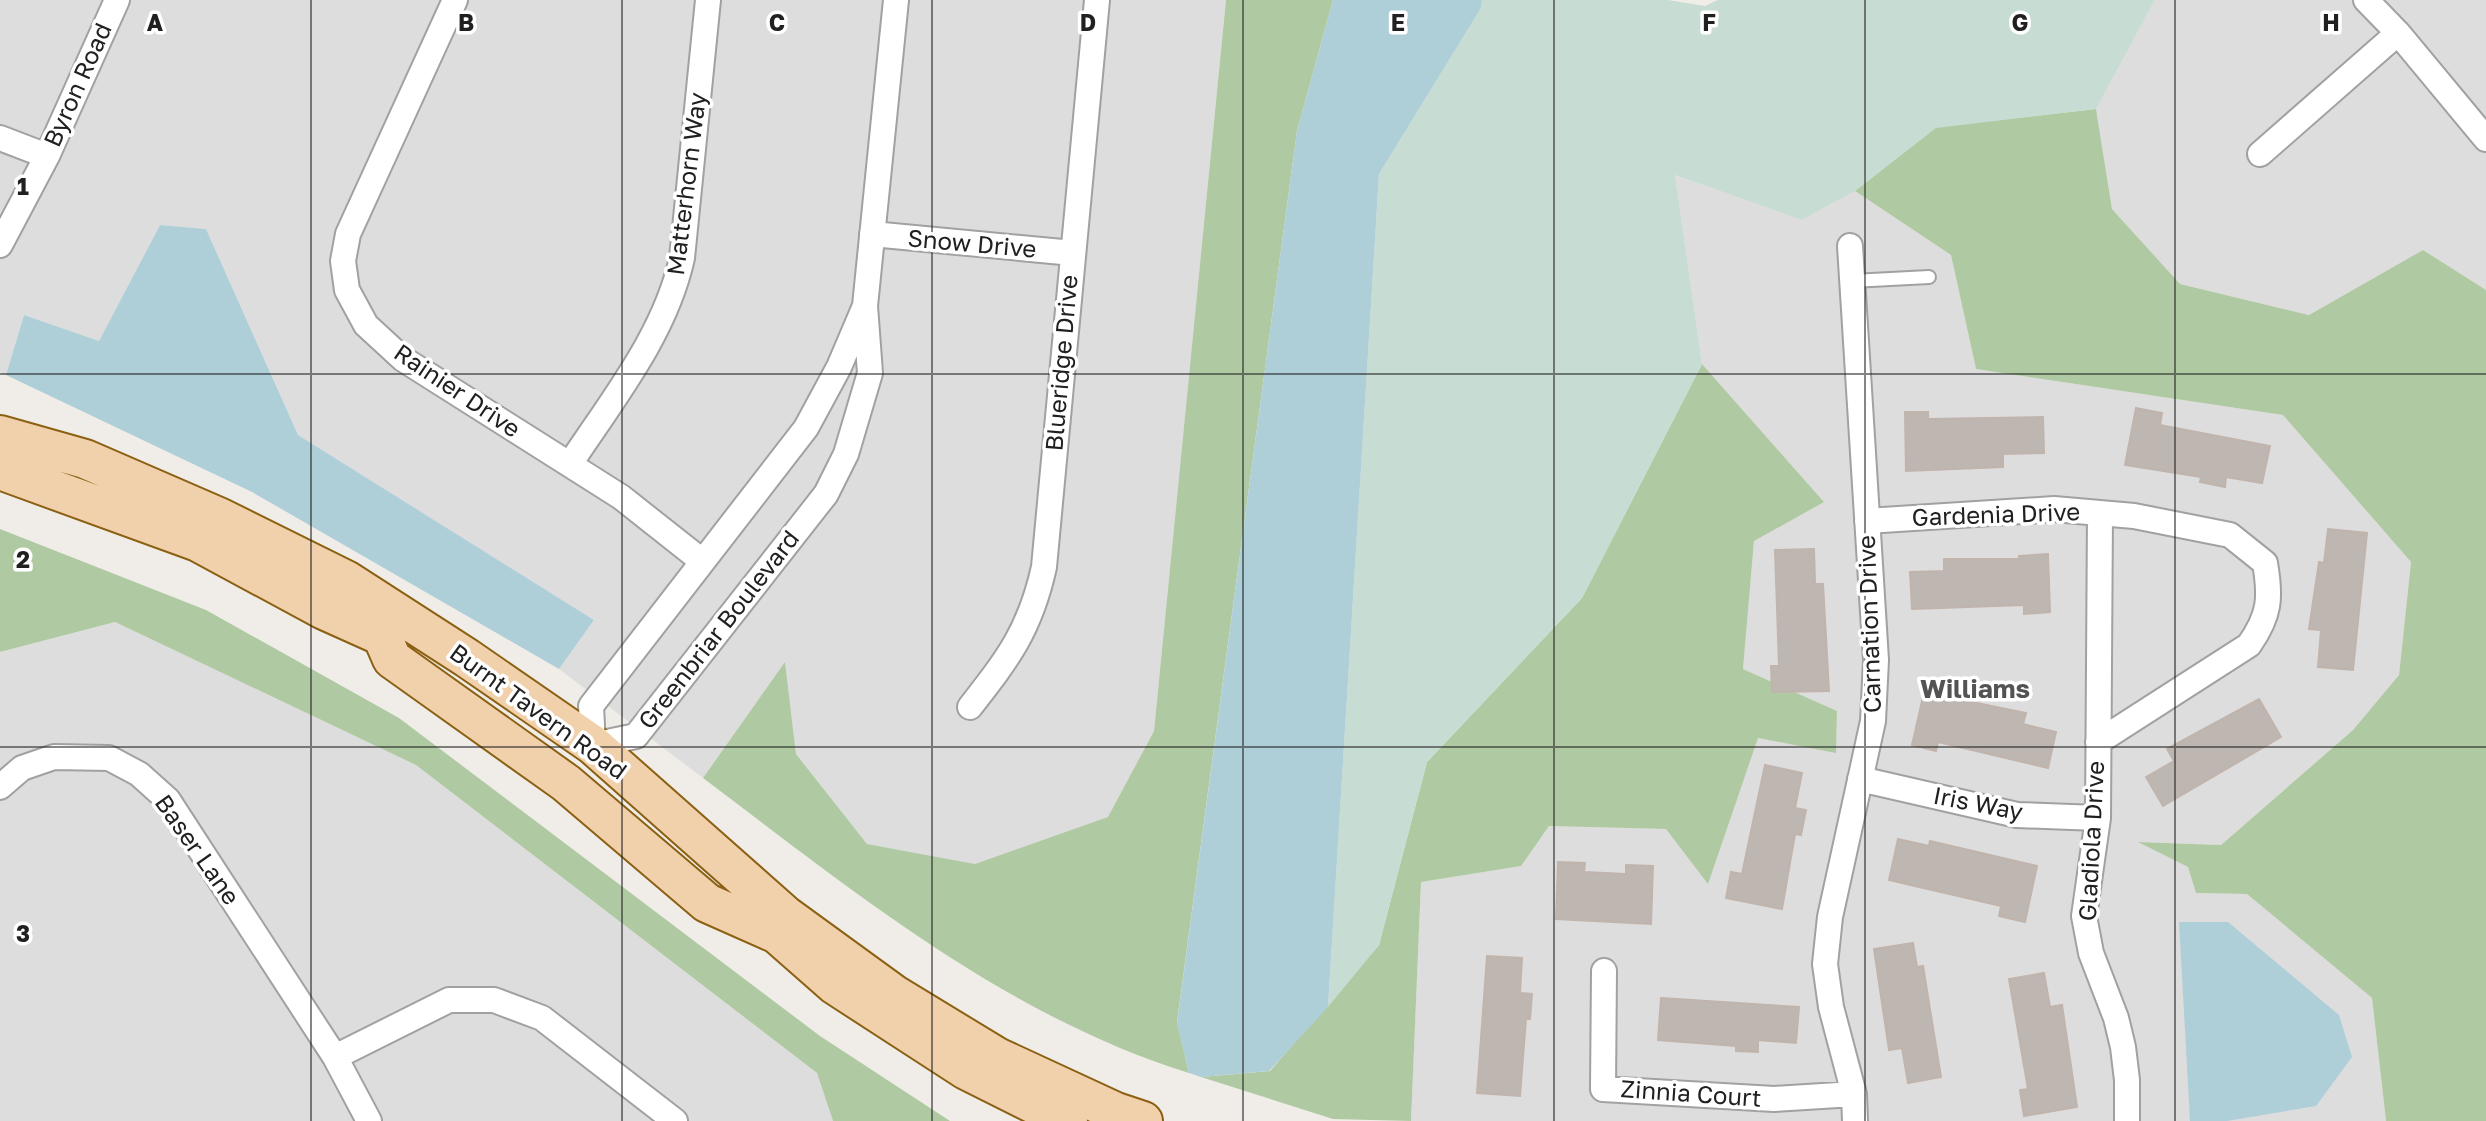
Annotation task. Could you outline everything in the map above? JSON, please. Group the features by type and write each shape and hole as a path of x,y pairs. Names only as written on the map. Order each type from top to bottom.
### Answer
{"main road":[{"name":"Burnt Tavern Road","path":"0,435 85,459 221,517 346,580 467,658 593,746 785,915 895,995 997,1057 1116,1112 1143,1121"},
{"path":"0,470 198,542 382,636 404,642 557,745 593,746 611,794 777,934"},
{"name":"Burnt Tavern Road","path":"382,636 392,659 566,783 707,903 777,934 835,985 944,1056 1068,1121"}],"street":[{"name":"Byron Road","path":"0,245 47,156 117,0"},
{"name":"Rainier Drive","path":"455,0 348,234 343,261 347,290 366,325 402,359 621,497 702,561"},
{"name":"Matterhorn Way","path":"570,464 644,351 674,293 682,258 708,0"},
{"name":"Greenbriar Boulevard","path":"865,306 839,367 806,428 591,706 593,746 636,736 826,494 846,454 870,373 865,306 896,0"},
{"name":"Blueridge Drive","path":"970,707 1006,660 1035,606 1044,566 1097,0"},
{"path":"2365,0 2398,33 2484,132"},
{"path":"2260,154 2398,33"},
{"path":"0,138 47,156"},
{"name":"Snow Drive","path":"872,234 1073,253"},
{"name":"Carnation Drive","path":"1850,246 1876,660 1873,722 1830,917 1825,964 1831,1007 1854,1094 1855,1121"},
{"name":"Gardenia Drive","path":"1867,521 2054,509 2134,516 2230,535 2266,562 2270,594 2264,624 2249,645 2098,742"},
{"name":"Gladiola Drive","path":"2099,513 2098,818 2084,916 2091,953 2116,1018 2123,1047 2127,1080 2127,1121"},
{"name":"Baser Lane","path":"0,788 22,768 54,757 109,758 139,775 168,800 335,1057 369,1121"},
{"name":"Iris Way","path":"1860,779 2017,815 2098,818"},
{"name":"Zinnia Court","path":"1604,971 1603,1089 1774,1099 1854,1094"},
{"path":"335,1057 449,1000 495,1000 542,1018 675,1121"}],"lane":[{"path":"1852,281 1929,277"}],"shaded area":[{"path":"0,0 1226,0 1154,731 1108,818 975,864 867,844 796,754 785,663 703,778 559,669 594,620 298,435 206,229 160,225 99,341 24,315 6,375 0,372"},
{"path":"2155,0 2486,0 2486,290 2423,250 2309,315 2180,284 2112,209 2096,109"},
{"path":"1675,175 1802,220 1855,191 1951,255 1976,369 2283,415 2411,562 2399,675 2353,730 2221,845 2140,842 2188,867 2197,893 2247,894 2372,998 2386,1121 1411,1121 1421,882 1520,866 1549,826 1666,829 1758,738 1836,752 1837,711 1743,669 1754,541 1823,501 1702,364"},
{"path":"115,622 416,765 817,1073 833,1121 0,1121 0,652"}],"green space":[{"path":"1226,0 1333,0 1297,131 1177,1022 1189,1073 1122,1049 1057,1019 995,985 875,906 703,778 785,662 796,754 867,844 975,864 1108,817 1154,731"},
{"path":"1482,0 1668,0 1705,6 1718,0 2155,0 2096,109 1936,128 1855,191 1802,220 1675,175 1702,364 1582,598 1427,762 1379,945 1328,1007 1379,174 1481,8"},
{"path":"2096,109 2112,209 2180,284 2309,315 2423,250 2486,290 2486,1121 2386,1121 2372,998 2247,894 2196,893 2188,867 2138,842 2221,845 2353,730 2399,675 2411,562 2283,415 1976,369 1951,255 1855,191 1936,127"},
{"path":"1702,364 1824,502 1754,541 1743,669 1837,711 1836,753 1758,738 1708,884 1666,829 1549,826 1521,866 1421,882 1411,1121 1333,1119 1201,1077 1270,1071 1379,945 1427,762 1582,598"},
{"path":"0,529 206,610 399,718 820,1036 950,1121 833,1121 817,1073 416,765 115,622 0,652"}],"water":[{"path":"1333,0 1482,0 1481,8 1379,174 1328,1007 1269,1071 1201,1077 1189,1073 1177,1023 1297,131"},
{"path":"160,225 206,229 298,435 594,620 559,669 252,492 6,375 24,315 99,341"},
{"path":"2179,922 2228,922 2339,1015 2352,1057 2316,1106 2227,1121 2190,1121"}],"building":[{"path":"2136,408 2162,413 2160,425 2270,446 2262,483 2226,477 2225,487 2200,482 2201,477 2125,465"},
{"path":"1905,412 1928,412 1928,419 2043,417 2044,453 2003,454 2003,467 1906,471"},
{"path":"2328,529 2367,533 2353,670 2318,667 2321,630 2309,629 2319,562 2324,563"},
{"path":"1814,549 1815,584 1823,584 1829,691 1772,692 1771,666 1779,666 1775,550"},
{"path":"2048,554 2050,612 2024,614 2024,605 1912,609 1910,572 1944,571 1944,559 2019,559 2019,556"},
{"path":"1925,688 1953,695 1952,698 2026,713 2023,724 2056,732 2048,768 1938,742 1936,751 1912,745"},
{"path":"2259,699 2281,737 2163,806 2146,777 2174,761 2167,749"},
{"path":"1765,765 1802,773 1795,808 1806,810 1801,835 1795,834 1782,909 1726,898 1731,872 1742,874"},
{"path":"1898,839 1929,846 1930,841 2037,866 2025,922 1999,916 2001,906 1889,880"},
{"path":"1558,862 1585,863 1584,872 1626,874 1626,865 1653,866 1651,924 1556,919"},
{"path":"1913,943 1917,967 1923,966 1941,1077 1908,1083 1902,1048 1889,1050 1874,949"},
{"path":"1487,956 1522,958 1520,993 1532,994 1530,1019 1526,1019 1520,1096 1477,1093"},
{"path":"2044,973 2050,1007 2062,1005 2077,1107 2024,1116 2020,1090 2028,1089 2009,979"},
{"path":"1661,998 1799,1007 1796,1043 1758,1040 1758,1052 1736,1051 1736,1046 1658,1040"}],"district":[{"name":"Williams","path":"1975,689"}]}
